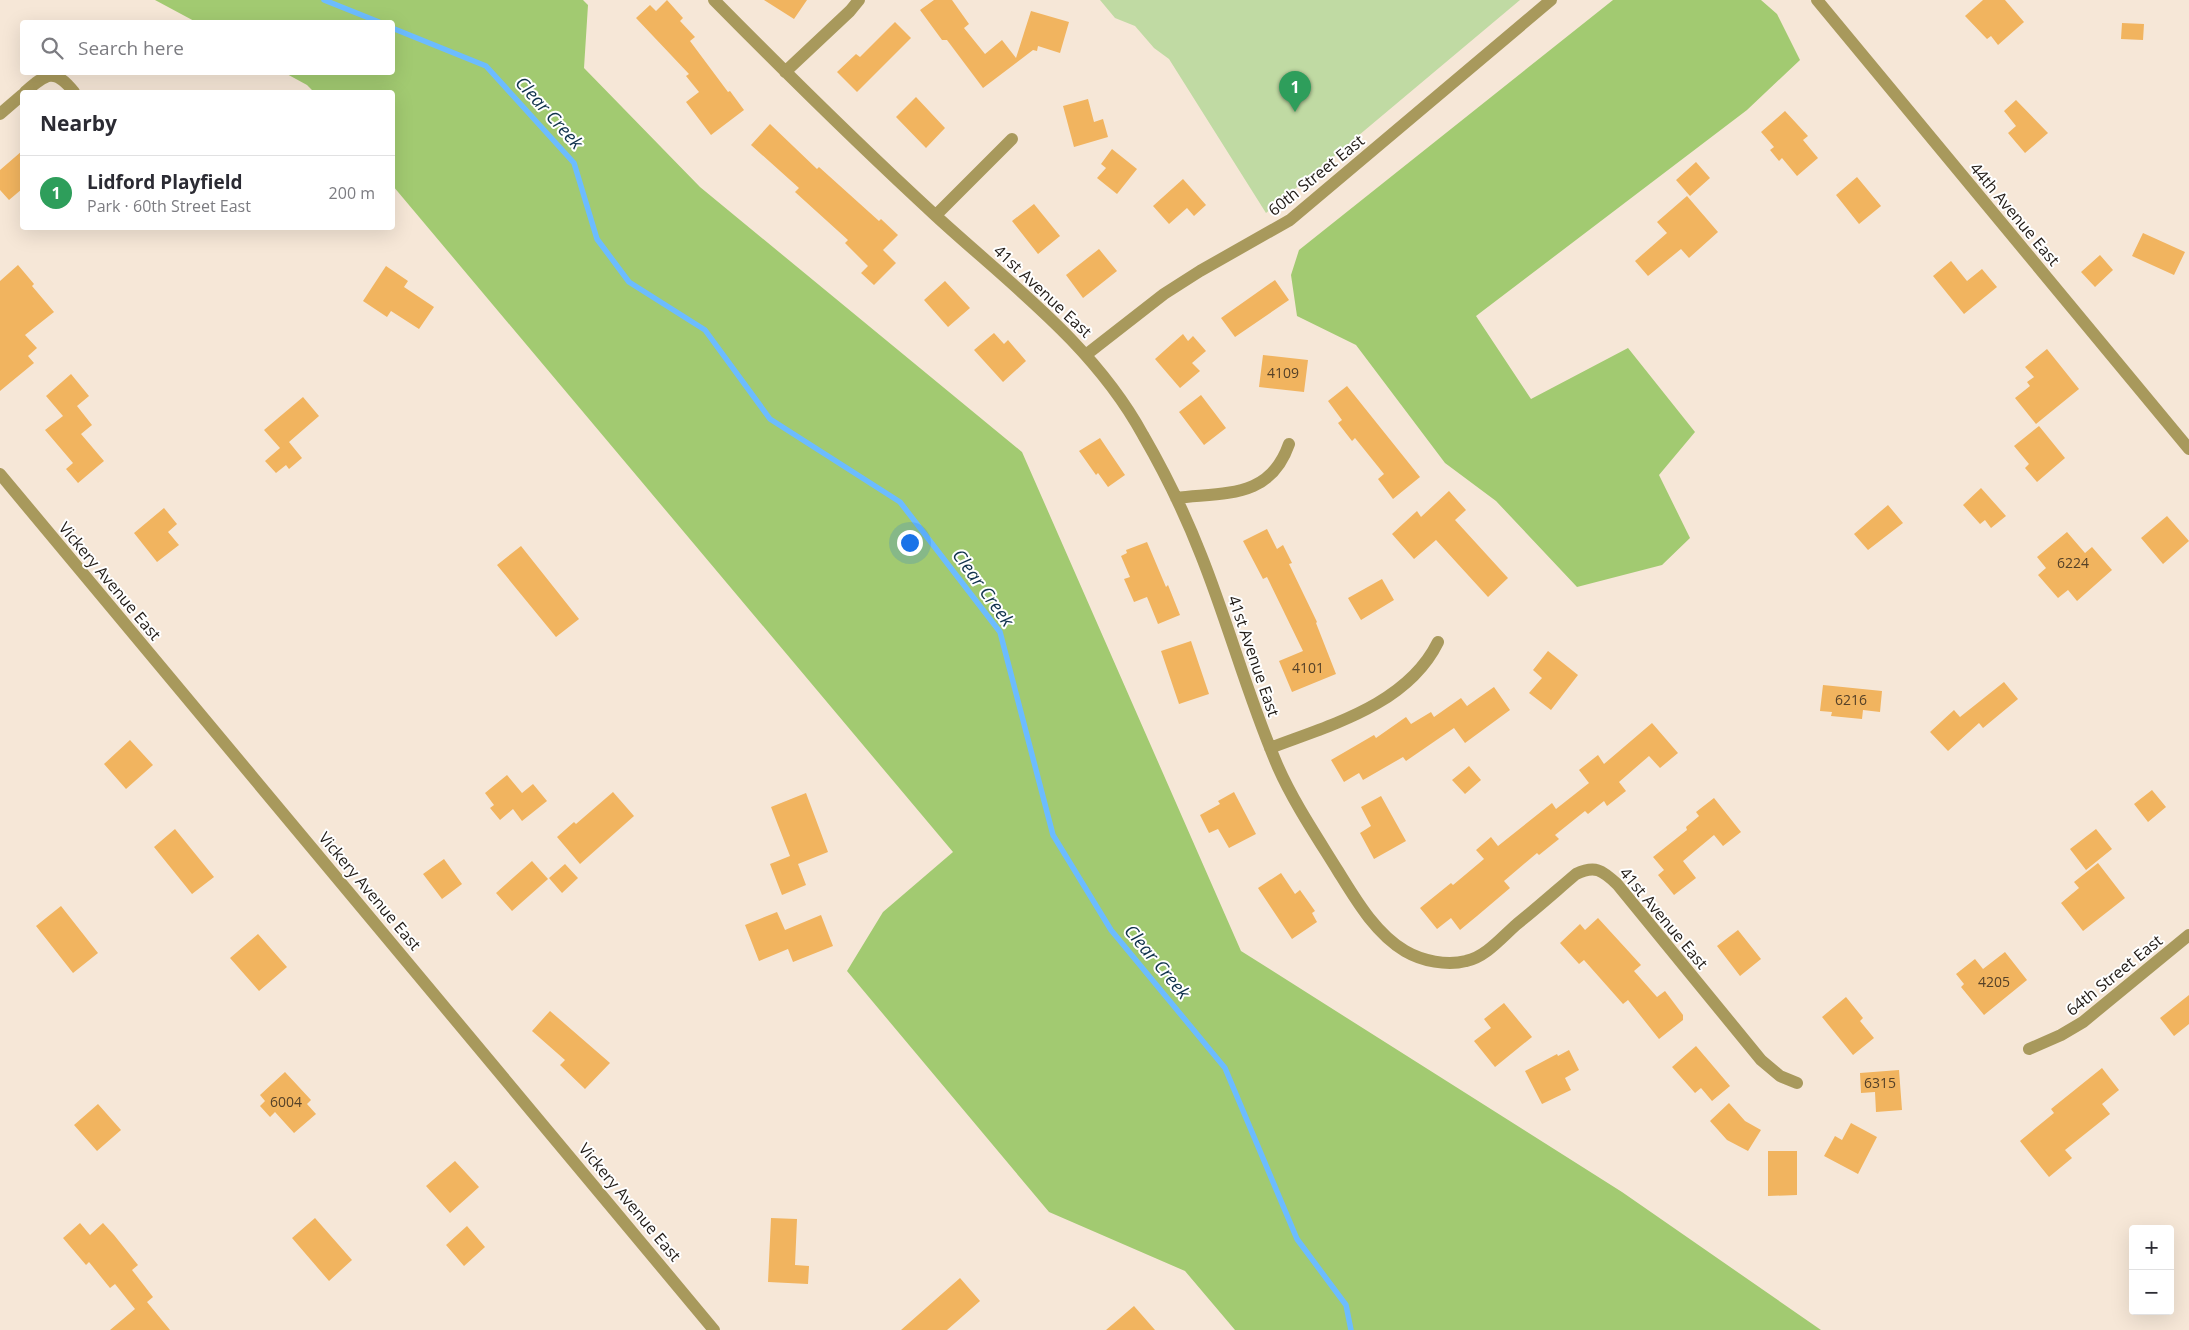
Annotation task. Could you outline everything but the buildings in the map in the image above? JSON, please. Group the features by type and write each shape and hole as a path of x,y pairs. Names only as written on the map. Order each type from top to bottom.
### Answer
{"street":[{"name":"41st Avenue East","path":"714,0 785,72 1087,354 1132,415 1176,498 1202,556 1270,748 1292,796 1353,896 1378,928 1404,950 1432,961 1456,963 1471,960 1494,945 1576,874 1592,868 1600,871 1617,884 1761,1060 1780,1076 1797,1083"},
{"path":"785,72 850,11 859,0"},
{"name":"60th Street East","path":"1087,354 1164,294 1200,271 1290,220 1550,0"},
{"name":"44th Avenue East","path":"1817,0 2189,449"},
{"path":"28,90 44,76 51,75 58,76 66,81 73,90"},
{"path":"0,114 20,97"},
{"path":"936,215 1012,139"},
{"path":"1176,498 1249,489 1262,483 1284,459 1289,444"},
{"name":"Vickery Avenue East","path":"0,474 714,1330"},
{"path":"1270,748 1353,716 1384,698 1400,687 1426,664 1438,642"},
{"name":"64th Street East","path":"2029,1049 2061,1035 2084,1022 2189,935"}],"green space":[{"path":"155,0 583,0 588,5 584,68 700,187 1022,452 1241,951 1622,1192 1821,1330 1235,1330 1185,1271 1049,1212 847,971 883,912 953,852 395,188 395,90 312,90 307,85 289,75 395,75 395,20 192,20"},
{"path":"1100,0 1520,0 1266,213 1169,59 1154,48 1135,26 1115,18"},
{"path":"1613,0 1761,0 1777,14 1800,60 1747,110 1476,316 1531,399 1628,348 1695,432 1659,475 1690,538 1662,565 1577,587 1496,501 1445,463 1356,345 1297,316 1291,275 1299,250"}],"waterway":[{"name":"Clear Creek","path":"324,0 374,20"},
{"name":"Clear Creek","path":"395,29 486,66 574,163 597,239 629,282 705,330 770,419 900,502 1000,632 1053,835 1111,930 1225,1068 1297,1239 1346,1305 1351,1330"}],"place":[{"name":"Lidford Playfield","path":"1295,112"}]}
